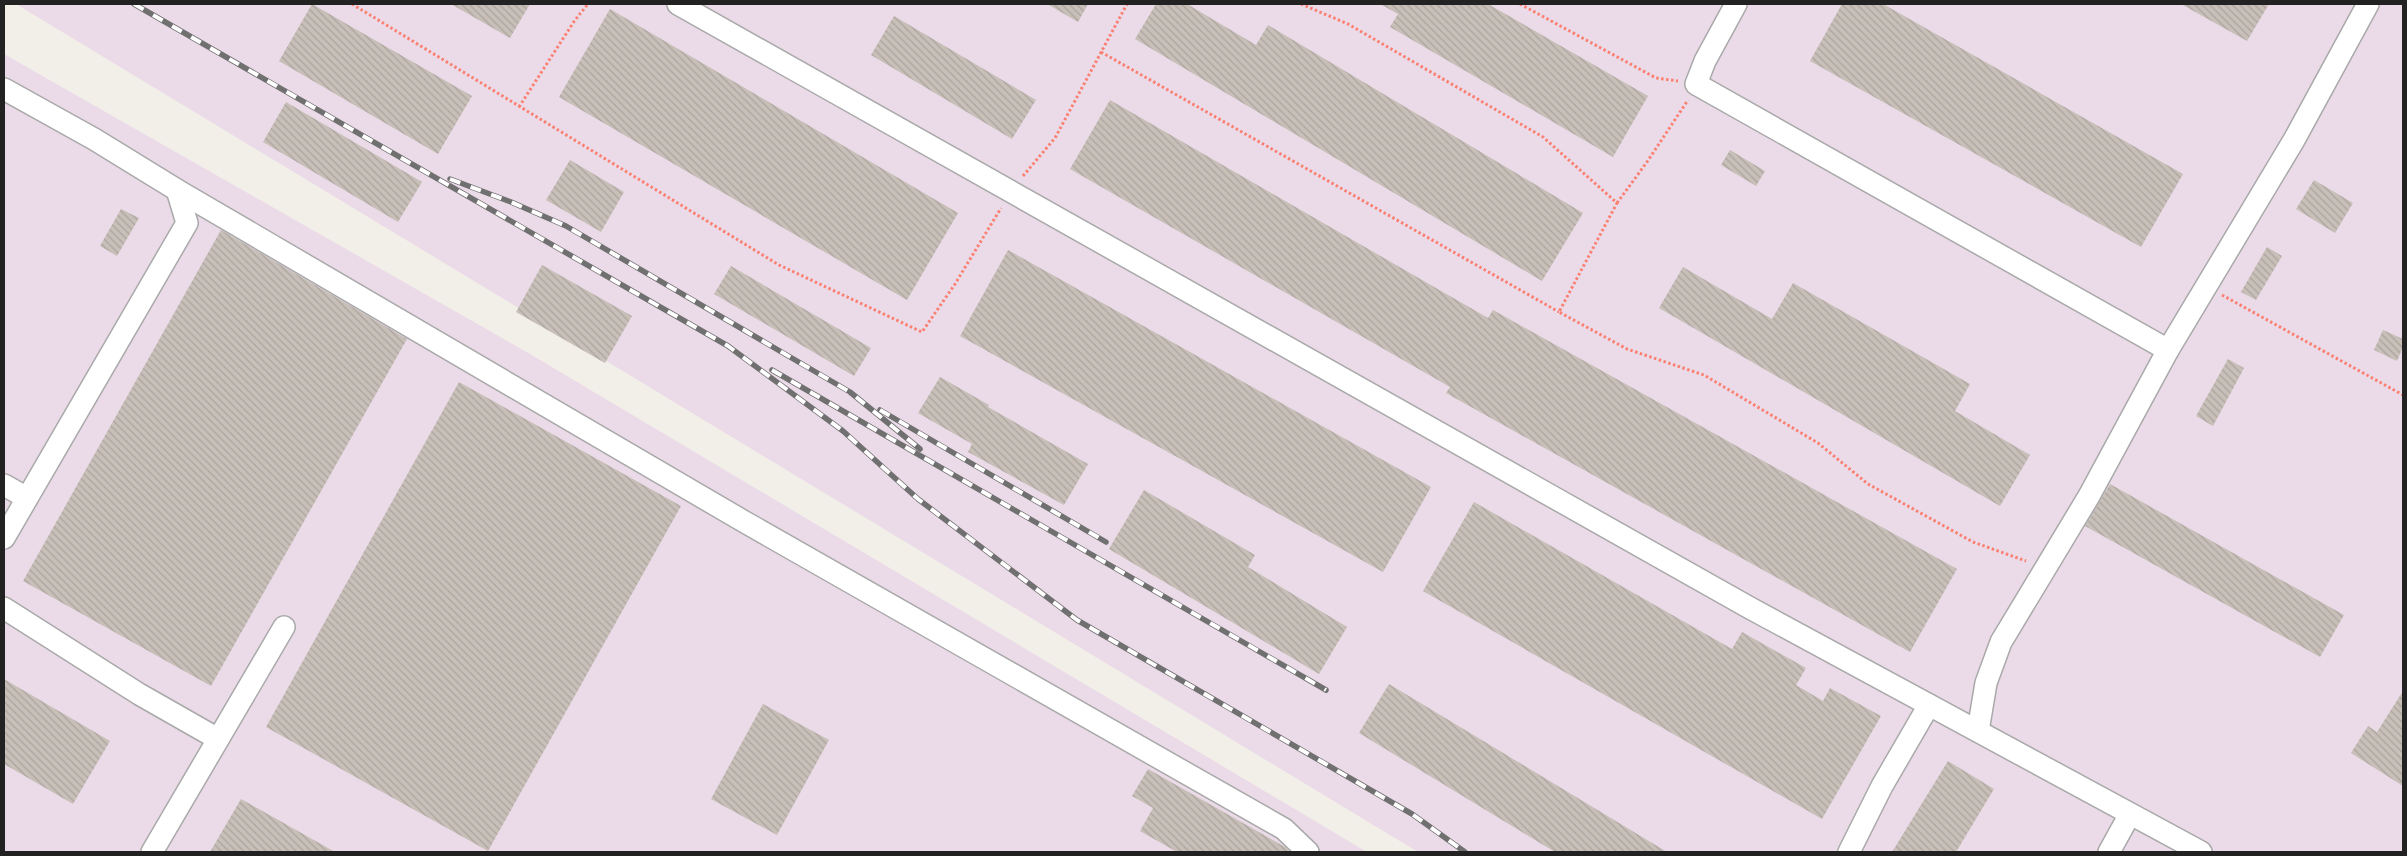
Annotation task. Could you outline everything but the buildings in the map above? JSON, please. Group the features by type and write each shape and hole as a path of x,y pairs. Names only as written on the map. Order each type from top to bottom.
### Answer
{"lane":[{"path":"678,4 1742,603 2201,852"},
{"path":"1736,4 1705,61 1696,84 2168,350"},
{"path":"1978,731 1986,683 2001,642 2089,496 2168,350 2294,140 2368,4"},
{"path":"4,89 94,139 177,190 743,521 1284,829 1308,852"},
{"path":"4,538 187,224 177,190"},
{"path":"4,485 27,498"},
{"path":"4,608 139,694 218,739"},
{"path":"152,852 284,627"},
{"path":"1849,852 1882,786 1929,705"},
{"path":"2109,852 2130,814"}],"path":[{"path":"352,4 779,265 922,332 955,284 1010,191 1055,138 1127,4"},
{"path":"519,107 574,20 588,4"},
{"path":"1301,4 1348,24 1543,137 1617,203"},
{"path":"1520,4 1656,78 1696,84 1690,97 1648,162 1617,203 1559,312"},
{"path":"1101,52 1627,349 1704,375 1818,443 1868,484 1973,542 2022,561 2048,565"},
{"path":"2206,286 2403,395"}],"shaded area":[{"path":"16,4 2403,4 2403,852 1418,852"},
{"path":"4,54 530,354 1367,852 4,852"}],"railway":[{"path":"134,4 728,346 843,431 918,499 1077,620 1412,814 1465,852"},
{"path":"450,179 511,202 566,226 850,392 920,449"},
{"path":"772,370 1326,690"},
{"path":"880,410 1106,542"}]}
